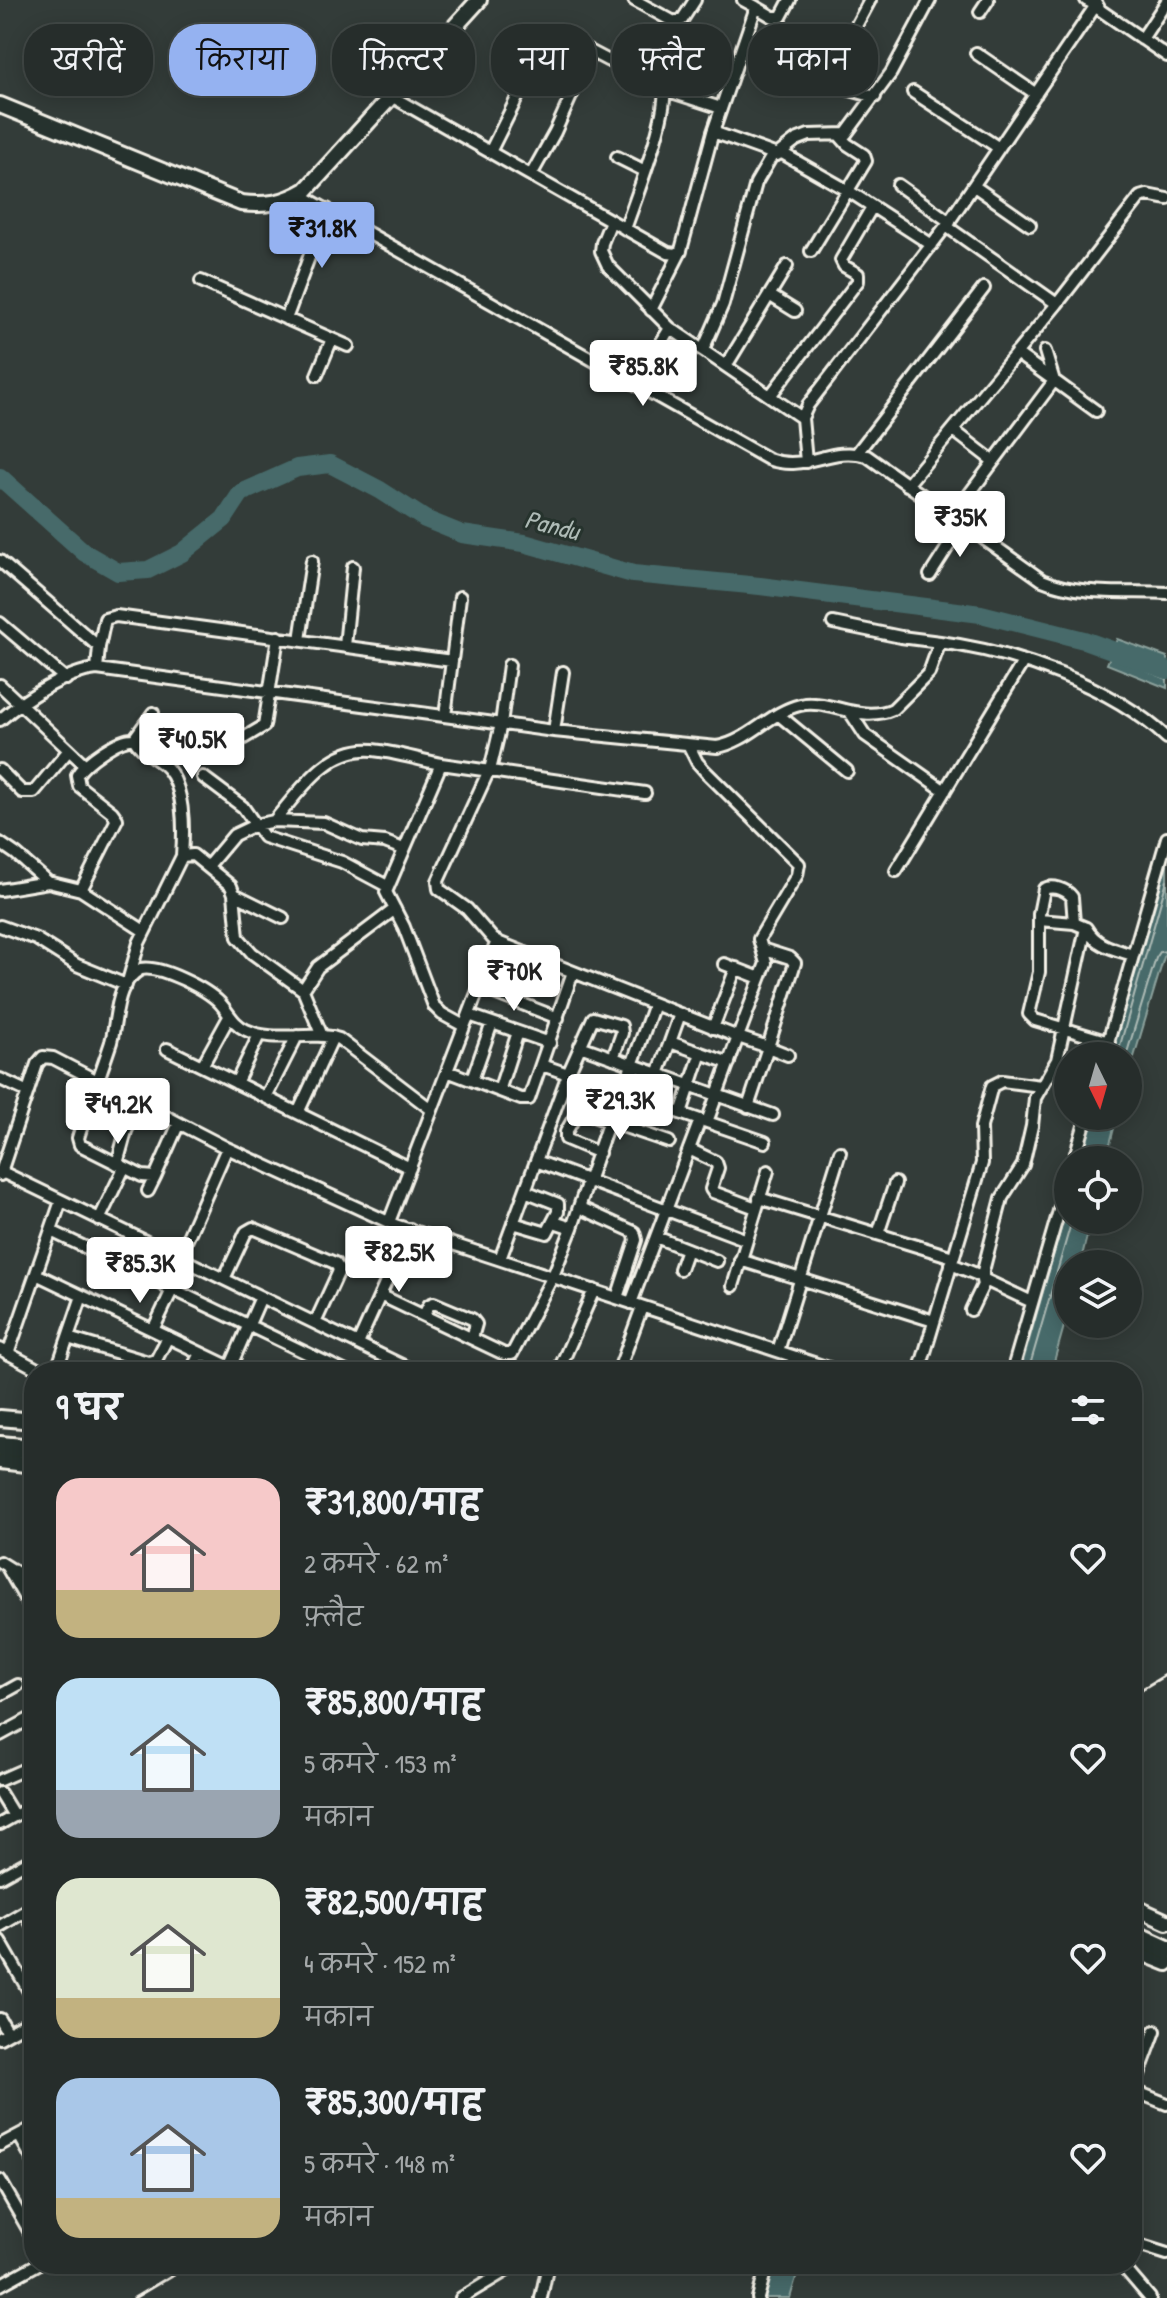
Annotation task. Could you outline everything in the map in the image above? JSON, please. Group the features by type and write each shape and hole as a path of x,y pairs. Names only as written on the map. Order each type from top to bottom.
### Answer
{"highway":[{"path":"0,1434 24,1436"},
{"path":"0,1446 24,1448"},
{"path":"1142,1926 1167,1937"},
{"path":"1142,1939 1167,1950"}],"street":[{"path":"457,24 479,0"},
{"path":"634,0 674,22 682,20 695,0"},
{"path":"743,0 773,17 781,17 790,0"},
{"path":"870,0 830,80 839,87 875,97"},
{"path":"703,350 723,304 753,191 777,154 796,140 809,135 840,136 851,131 875,97 930,0"},
{"path":"980,12 988,0"},
{"path":"1142,39 1167,1"},
{"path":"806,462 802,418 808,405 948,224 1036,94 1093,2 1167,56"},
{"path":"651,310 681,250 713,132 756,7"},
{"path":"976,53 1036,94"},
{"path":"913,92 999,148"},
{"path":"0,105 241,203 274,205 306,190 391,96 668,253 677,254 681,250"},
{"path":"490,152 518,96"},
{"path":"531,175 571,96"},
{"path":"625,229 654,144 664,96"},
{"path":"684,96 721,108"},
{"path":"713,132 777,154 847,190 932,245"},
{"path":"811,251 866,158 840,136"},
{"path":"617,157 645,171"},
{"path":"898,185 1057,304"},
{"path":"974,186 1030,225"},
{"path":"299,194 768,459 791,465 831,454 857,453 867,456 1042,580 1059,587 1167,593"},
{"path":"907,485 1057,304 1140,197 1147,195 1167,199"},
{"path":"770,396 858,281 858,274 844,266 841,260 872,207"},
{"path":"286,319 327,209"},
{"path":"611,221 602,243 608,266 670,328 802,418"},
{"path":"726,366 787,266"},
{"path":"201,281 348,346"},
{"path":"857,453 984,288"},
{"path":"769,295 795,311"},
{"path":"636,384 670,328"},
{"path":"317,375 332,339"},
{"path":"1045,351 1054,381"},
{"path":"1016,353 1096,411"},
{"path":"952,517 1054,381"},
{"path":"953,430 993,461"},
{"path":"930,575 962,525"},
{"path":"0,561 99,647"},
{"path":"300,640 312,561"},
{"path":"345,646 353,567"},
{"path":"445,716 460,597"},
{"path":"97,669 102,624 111,616 452,661"},
{"path":"0,623 66,679"},
{"path":"833,623 940,642 1058,673 1144,717 1167,738"},
{"path":"215,755 264,726 278,637"},
{"path":"0,720 20,702 79,672 97,669 554,731 689,746 726,746 797,705 813,703 850,712 880,713 893,709 929,673 940,642"},
{"path":"896,871 1023,662"},
{"path":"509,665 501,724 489,772 437,885 439,889 467,909 497,941 788,1055"},
{"path":"554,731 563,672"},
{"path":"0,685 85,765"},
{"path":"850,712 865,735 945,791"},
{"path":"81,890 117,819 79,786 77,775 85,765 122,740 134,739 153,713"},
{"path":"779,715 847,771"},
{"path":"134,739 137,745 165,765 173,777 183,814 182,856 144,931 128,982 116,1006 111,1041 78,1138 80,1145 120,1166 142,1176 155,1177"},
{"path":"621,1362 656,1237 689,1149 717,1096 766,963 759,939 797,875 799,864 705,771 689,746"},
{"path":"0,770 22,792 34,792 69,750"},
{"path":"274,821 313,775 338,756 372,750 489,772 645,793"},
{"path":"441,764 386,892 434,1006 442,1014 466,1021 492,1023 550,1043"},
{"path":"203,777 238,802 264,837 342,862 387,886"},
{"path":"208,866 227,840 255,825 274,821 324,823 362,840 385,842 403,849"},
{"path":"1074,923 1072,897 1067,891 1051,887 1042,892 1039,972 1029,1014 1035,1020 1109,1042 1167,838"},
{"path":"0,844 48,882"},
{"path":"182,856 193,855 231,886 236,929 244,945 303,990 328,1037 298,1113"},
{"path":"0,890 48,882 81,890 144,931"},
{"path":"234,894 283,918"},
{"path":"303,990 318,967 395,909"},
{"path":"1039,920 1074,923 1086,928 1091,937 1101,944 1133,955"},
{"path":"0,926 36,939 77,965 128,982"},
{"path":"1032,1302 983,1279 983,1271 1002,1198 1023,1165 1035,1098 1053,1069 1065,1029 1086,928"},
{"path":"389,1222 497,941"},
{"path":"748,1107 795,963 790,958 762,949"},
{"path":"724,964 760,978"},
{"path":"713,1028 736,968"},
{"path":"128,982 141,969 163,970 214,998 229,1017 246,1030 259,1035 339,1039 432,1110"},
{"path":"447,1071 521,1099 529,1099 573,972"},
{"path":"479,987 558,1018"},
{"path":"380,1295 504,1354 512,1354 553,1276 654,1004"},
{"path":"658,1074 680,1014"},
{"path":"202,1066 229,1017"},
{"path":"500,1259 568,1074 593,1018 621,1026 622,1033 613,1058"},
{"path":"472,1080 492,1023"},
{"path":"499,1091 518,1032"},
{"path":"236,1083 259,1035"},
{"path":"266,1097 297,1036"},
{"path":"670,1042 729,1063"},
{"path":"580,1046 773,1115"},
{"path":"167,1049 410,1168"},
{"path":"681,1113 701,1053"},
{"path":"395,1362 0,1172 37,1064 43,1057 53,1058 227,1148 389,1222 810,1362"},
{"path":"542,1065 765,1142"},
{"path":"0,1079 28,1092"},
{"path":"922,1362 982,1163 981,1127 992,1086 1002,1081 1041,1086"},
{"path":"99,1220 120,1166 126,1131 140,1103"},
{"path":"599,1153 568,1142 566,1132 578,1111 669,1142"},
{"path":"148,1191 179,1123"},
{"path":"153,1330 178,1257 227,1148"},
{"path":"689,1149 716,1162 718,1168 711,1189 713,1192 820,1216 878,1234 952,1260 981,1276 983,1285 971,1310"},
{"path":"778,1351 840,1152"},
{"path":"275,1169 282,1158"},
{"path":"536,1161 747,1240"},
{"path":"733,1286 768,1171"},
{"path":"878,1234 895,1183"},
{"path":"513,1223 547,1233 554,1222 558,1204 525,1191"},
{"path":"24,1362 4,1352 61,1201"},
{"path":"578,1210 581,1208 629,1229 636,1236 617,1298"},
{"path":"554,1222 572,1228"},
{"path":"1015,1362 1054,1227"},
{"path":"224,1279 246,1232 253,1228 335,1263 338,1273 315,1323"},
{"path":"358,1344 410,1229"},
{"path":"51,1231 324,1362"},
{"path":"656,1237 717,1261"},
{"path":"680,1269 687,1249"},
{"path":"740,1260 934,1321"},
{"path":"36,1274 215,1362"},
{"path":"562,1362 594,1290"},
{"path":"60,1362 82,1296"},
{"path":"233,1362 261,1297"},
{"path":"424,1315 429,1305 434,1303 472,1319 476,1324 472,1338"},
{"path":"68,1338 152,1362 168,1337"},
{"path":"196,1362 200,1353"},
{"path":"793,1362 795,1357"},
{"path":"0,1418 24,1420"},
{"path":"0,1461 24,1464"},
{"path":"4,1564 24,1577"},
{"path":"4,1564 24,1597"},
{"path":"0,1695 18,1685"},
{"path":"0,1735 24,1722"},
{"path":"0,1780 24,1769"},
{"path":"0,1793 14,1816"},
{"path":"0,1824 24,1810"},
{"path":"0,1876 24,1863"},
{"path":"1142,1911 1167,1922"},
{"path":"0,1926 24,1912"},
{"path":"0,1941 24,1983"},
{"path":"1142,1953 1167,1963"},
{"path":"0,2019 4,2036 24,2025"},
{"path":"1142,2065 1155,2031"},
{"path":"1142,2095 1167,2104"},
{"path":"0,2145 24,2132"},
{"path":"19,2135 24,2144"},
{"path":"0,2180 24,2222"},
{"path":"1142,2246 1167,2254"},
{"path":"0,2285 24,2272"},
{"path":"461,2298 501,2274"},
{"path":"541,2298 546,2274"},
{"path":"758,2298 764,2274"},
{"path":"1130,2274 1150,2298"}],"water":[{"path":"1117,639 1167,657 1167,688 1107,664"},
{"path":"1167,850 1167,947 1138,1042 1113,1042"},
{"path":"1088,1130 1114,1130 1110,1146 1084,1146"},
{"path":"1059,1234 1088,1234 1084,1250 1055,1250"},
{"path":"1054,1253 1054,1338 1061,1338 1054,1362 1023,1362"},
{"path":"769,2274 797,2274 790,2298 762,2298"}],"waterway":[{"name":"Pandu","path":"0,477 85,553 118,572 148,570 182,553 224,519 241,493 297,468 330,464 380,490 425,519 462,534 524,543 633,574 760,586 981,614 1084,640 1167,670"}],"railway":[{"path":"1142,1689 1167,1674"},
{"path":"134,2298 174,2274"}]}
